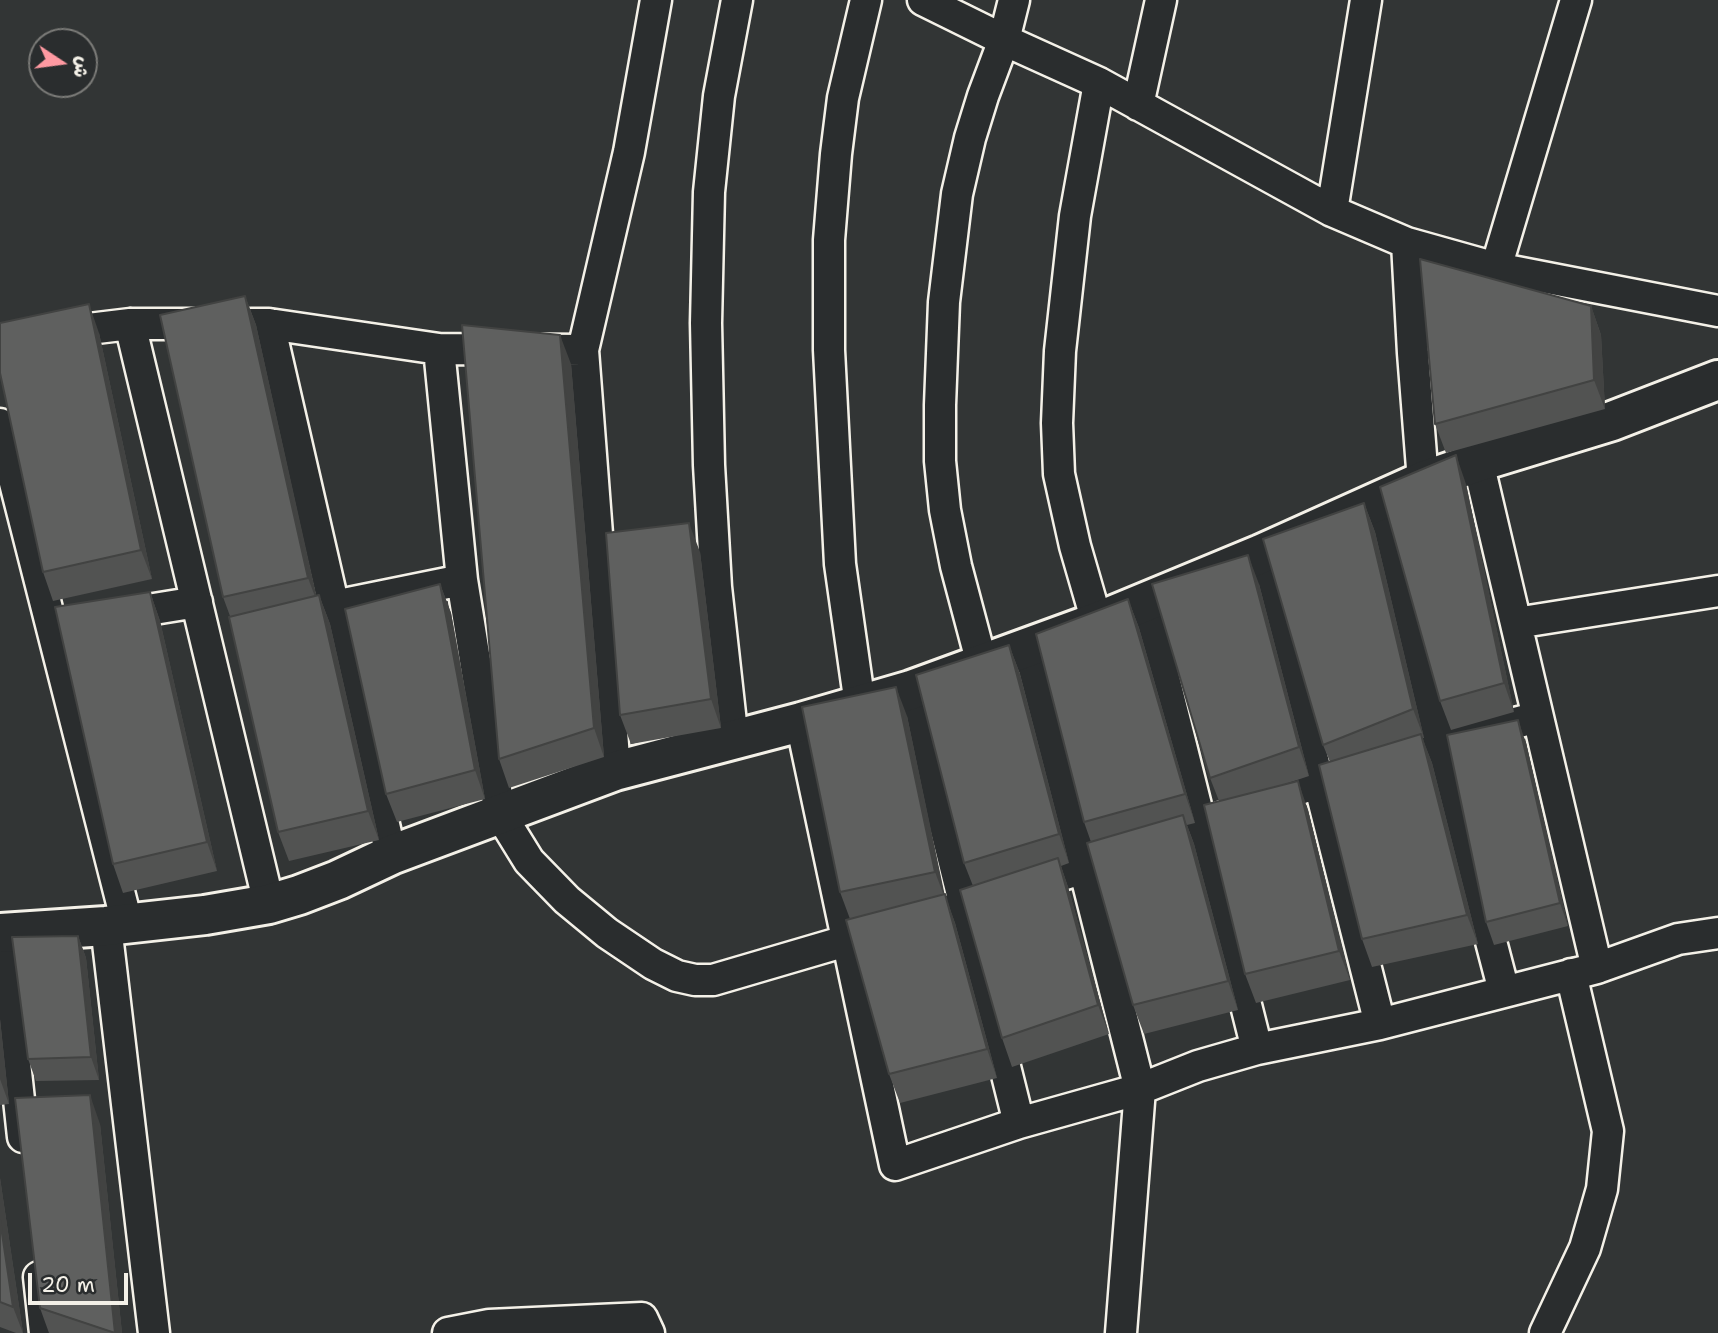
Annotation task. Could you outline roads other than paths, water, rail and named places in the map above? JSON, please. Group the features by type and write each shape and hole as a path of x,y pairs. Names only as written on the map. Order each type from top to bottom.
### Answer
{"street":[{"path":"615,771 583,350 629,152 656,0"},
{"path":"733,741 716,587 709,465 706,323 709,192 719,96 737,0"},
{"path":"860,705 840,564 830,350 829,240 843,98 866,0"},
{"path":"923,0 1099,83 1332,211 1407,243 1496,268 1718,311"},
{"path":"982,664 956,566 945,510 940,460 944,302 957,194 970,138 1004,40 1014,0"},
{"path":"1138,105 1161,0"},
{"path":"1332,211 1366,0"},
{"path":"1496,268 1576,0"},
{"path":"1097,622 1075,546 1059,474 1057,423 1060,351 1075,216 1099,83"},
{"path":"1407,243 1423,481"},
{"path":"0,343 14,338 130,324 269,324 439,349 583,350"},
{"path":"130,324 269,904"},
{"path":"269,324 391,855"},
{"path":"439,349 462,580 500,814 529,861 567,900 607,933 653,964 677,976 713,980 965,906 1084,868 1319,782 1439,743 1538,717"},
{"path":"26,1162 10,1110 0,933 205,915 269,904 338,880 391,855 615,771 733,741 911,690 1145,603 1423,481 1612,421 1718,380"},
{"path":"0,424 74,622 117,924 153,1333"},
{"path":"1478,462 1538,717 1584,971 1608,1130 1602,1189 1585,1248 1545,1333"},
{"path":"1376,503 1504,991"},
{"path":"1261,554 1380,1024"},
{"path":"334,606 462,580"},
{"path":"1516,623 1718,591"},
{"path":"74,622 197,602"},
{"path":"1145,603 1257,1049"},
{"path":"1028,646 1140,1089 1121,1333"},
{"path":"911,690 1019,1123"},
{"path":"801,722 895,1165 1019,1123 1140,1089 1199,1066 1257,1049 1380,1024 1584,971 1678,939 1718,933"},
{"path":"36,1254 45,1333"},
{"path":"448,1333 489,1325 642,1318 649,1333"}]}
